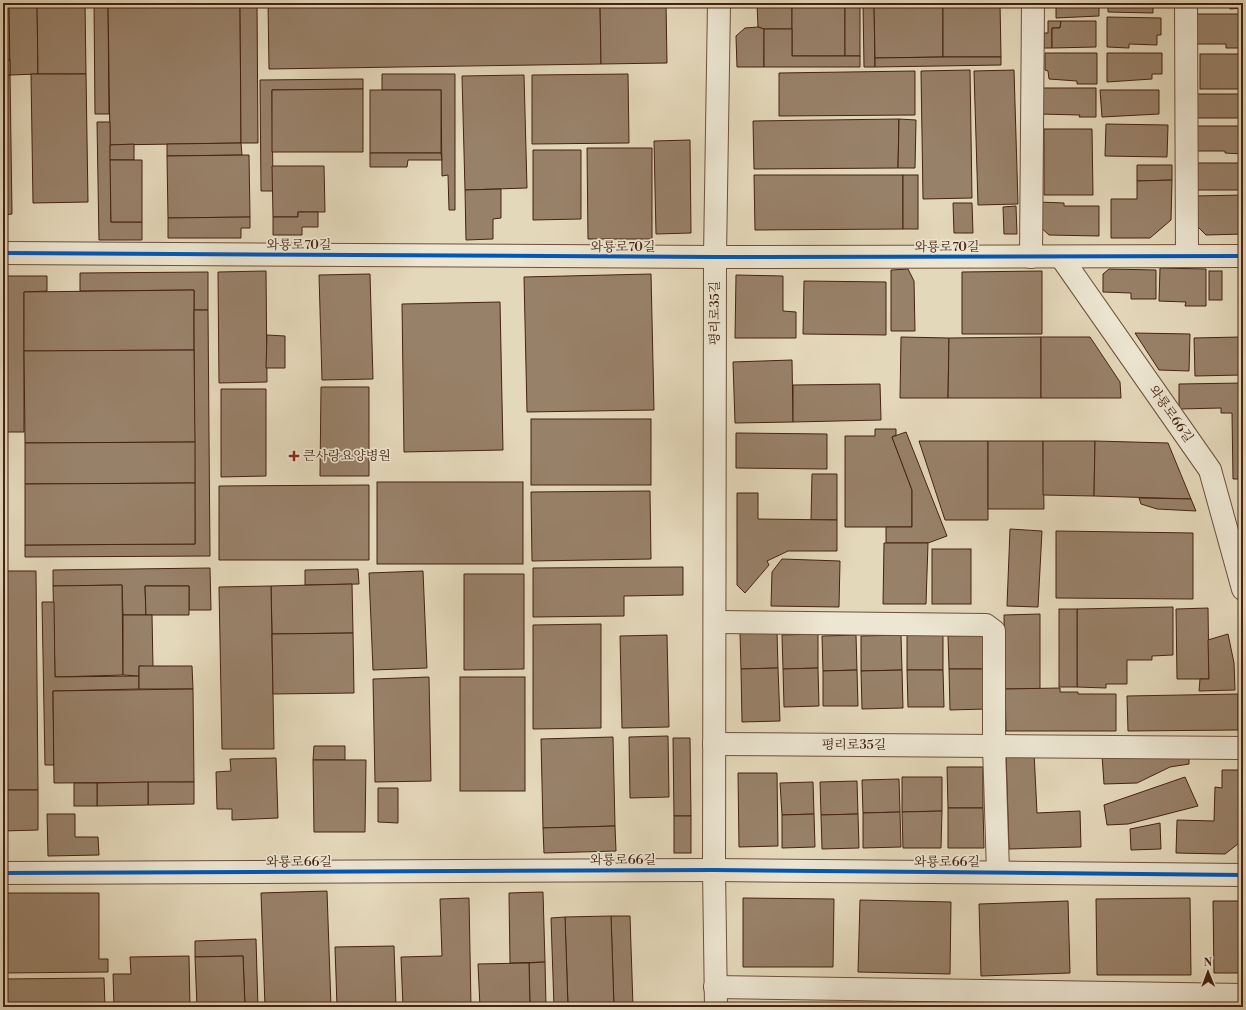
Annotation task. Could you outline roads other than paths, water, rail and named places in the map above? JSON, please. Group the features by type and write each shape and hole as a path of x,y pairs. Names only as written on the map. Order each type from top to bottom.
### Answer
{"street":[{"name":"평리로35길","path":"716,997 714,870 716,622 715,257 719,3"},
{"path":"1031,257 1033,3"},
{"path":"1186,3 1187,256"},
{"name":"와룡로70길","path":"3,253 715,257 1243,256"},
{"name":"와룡로66길","path":"1061,257 1210,470 1243,589"},
{"name":"와룡로66길","path":"716,622 986,625 994,631 994,746 998,872"},
{"name":"평리로35길","path":"714,744 994,746"},
{"path":"994,746 1243,748"},
{"name":"와룡로66길","path":"3,873 714,870 1243,875"},
{"path":"716,997 1243,995"}],"place":[{"name":"큰사랑요양병원","path":"294,456"}]}
